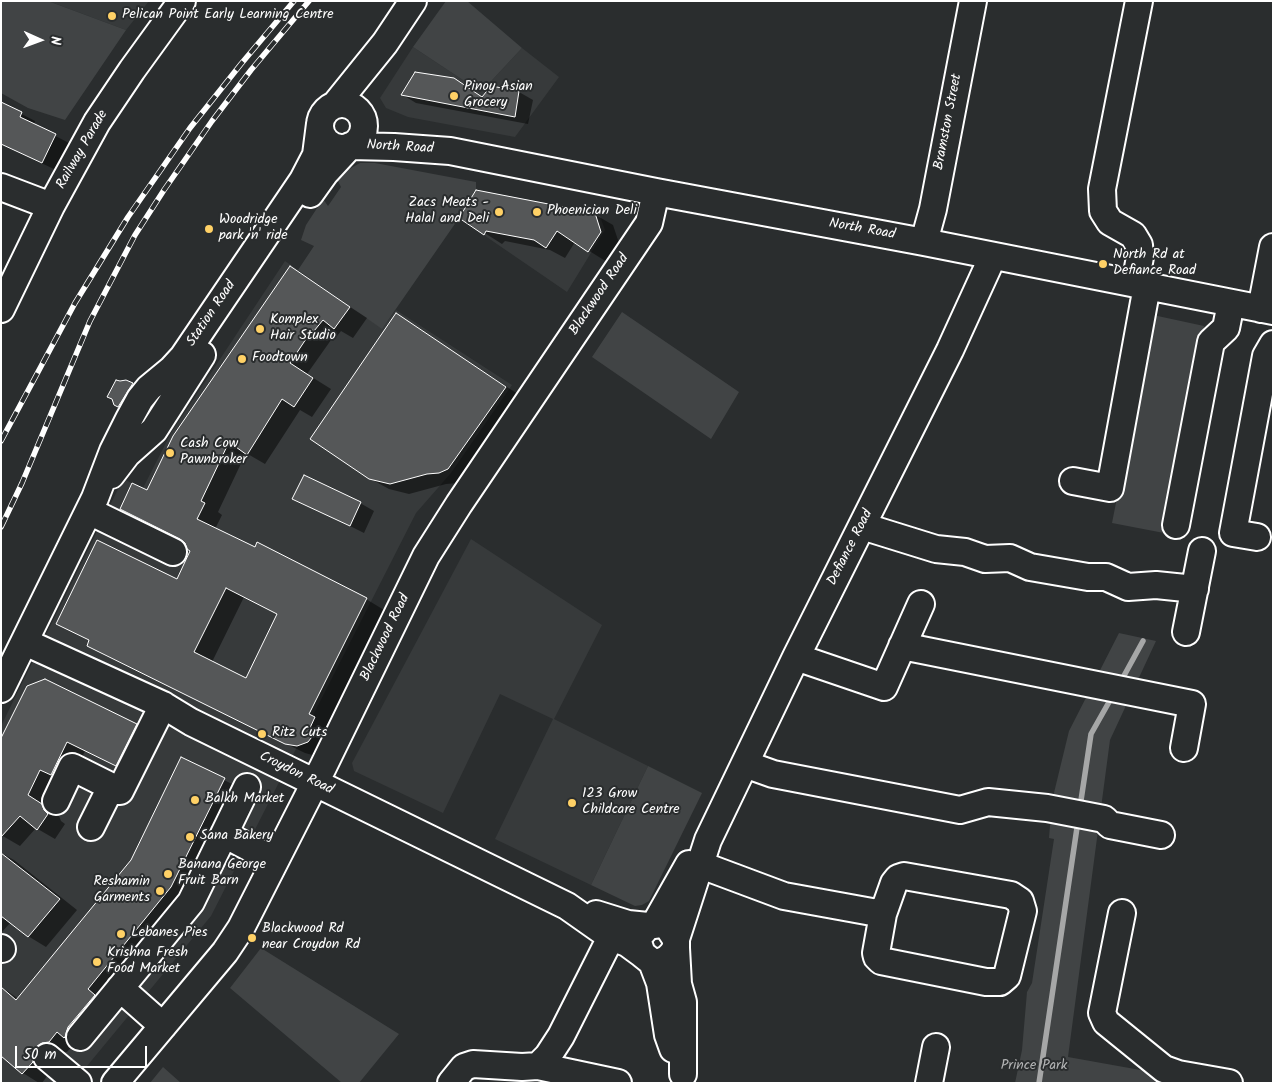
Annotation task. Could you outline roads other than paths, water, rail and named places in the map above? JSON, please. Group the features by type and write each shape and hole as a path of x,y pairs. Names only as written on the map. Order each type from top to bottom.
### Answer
{"street":[{"name":"Railway Parade","path":"1,309 51,206 97,122 182,1"},
{"path":"385,43 366,93 362,135 357,142 350,146 337,147 327,142 323,136 328,115 385,43 413,1"},
{"name":"Bramston Street","path":"924,242 933,209 973,1"},
{"path":"1073,481 1110,488 1141,285 1139,245 1133,235 1110,222 1106,217 1103,211 1102,189 1139,1"},
{"path":"328,115 341,104 351,105 357,109 363,118"},
{"name":"Station Road","path":"1,688 92,505 128,419 149,388 183,357 303,180 316,155 328,115"},
{"name":"North Road","path":"363,118 379,126 413,135 450,152"},
{"name":"North Road","path":"350,146 394,147 450,152 924,242 1267,310"},
{"name":"Station Road","path":"92,505 120,463 154,430 188,374 324,173 350,146"},
{"path":"1,187 51,206"},
{"name":"Blackwood Road","path":"115,1083 225,952 241,928 315,783 426,556 649,223 656,192"},
{"path":"1267,310 1273,247"},
{"name":"Defiance Road","path":"684,1078 682,1002 678,984 676,944 708,840 796,657 950,350 993,256"},
{"path":"1176,525 1211,342 1226,328 1231,303"},
{"path":"1257,537 1233,533 1266,356 1273,344"},
{"path":"128,419 139,429 145,431 154,430"},
{"path":"92,505 173,552"},
{"path":"862,526 936,549 965,552 984,559 1010,558 1030,567 1088,578 1106,577 1128,587 1156,585 1194,589"},
{"path":"1186,632 1202,551"},
{"path":"796,657 884,687 921,604"},
{"name":"Croydon Road","path":"25,642 163,706 191,722 567,906 611,937 627,943 647,958"},
{"path":"902,646 1192,704 1184,748"},
{"path":"56,801 72,767 120,791 163,706"},
{"path":"745,764 773,774 960,810 988,802 1047,808 1104,819 1110,825 1161,835"},
{"path":"91,827 111,787"},
{"path":"80,1037 191,902 247,787"},
{"path":"224,834 275,861"},
{"name":"Defiance Road","path":"651,925 690,862 708,840"},
{"path":"701,865 784,896 883,914"},
{"path":"904,876 1011,896 1020,901 1023,911 1007,976 1000,982 986,982 892,964 881,960 877,957 876,953 883,914 894,884 898,878 904,876"},
{"name":"Croydon Road","path":"567,906 628,924 651,925"},
{"path":"1122,913 1102,1013 1106,1022 1164,1069 1178,1074 1229,1083"},
{"path":"662,924 668,927 673,933 676,944 672,954 660,962 647,958 638,942 639,936 651,925 662,924"},
{"path":"538,1066 548,1056 561,1036 611,937"},
{"name":"Defiance Road","path":"647,958 660,983 668,1035 684,1078"},
{"path":"120,988 163,1026"},
{"path":"929,1083 936,1047"},
{"path":"47,1057 78,1083"},
{"path":"451,1083 464,1067 474,1064 538,1066 618,1083"}],"waterway":[{"path":"1120,683 1143,641"},
{"path":"1080,807 1091,734 1113,695"},
{"path":"1039,1083 1078,821"}],"railway":[{"path":"1,441 75,303 128,217 190,128 294,1"},
{"path":"1,527 22,483 90,321 135,235 212,121 251,70 309,1"}],"place":[{"name":"Pelican Point Early Learning Centre","path":"112,16"},
{"name":"Pinoy Asian Grocery","path":"454,96"},
{"name":"Zacs Meats - Halal and Deli","path":"499,212"},
{"name":"Phoenician Deli","path":"537,212"},
{"name":"Woodridge park 'n' ride","path":"209,229"},
{"name":"North Rd at Defiance Road","path":"1103,264"},
{"name":"Komplex Hair Studio","path":"260,329"},
{"name":"Foodtown","path":"242,359"},
{"name":"Cash Cow Pawnbroker","path":"170,453"},
{"name":"Ritz Cuts","path":"262,734"},
{"name":"Balkh Market","path":"195,800"},
{"name":"123 Grow Childcare Centre","path":"572,803"},
{"name":"Sana Bakery","path":"190,837"},
{"name":"Banana George Fruit Barn","path":"168,874"},
{"name":"Reshamin Garments","path":"160,891"},
{"name":"Lebanes Pies","path":"121,934"},
{"name":"Blackwood Rd near Croydon Rd","path":"252,938"},
{"name":"Krishna Fresh Food Market","path":"97,962"}],"park label":[{"name":"Prince Park","path":"1034,1067"}]}
